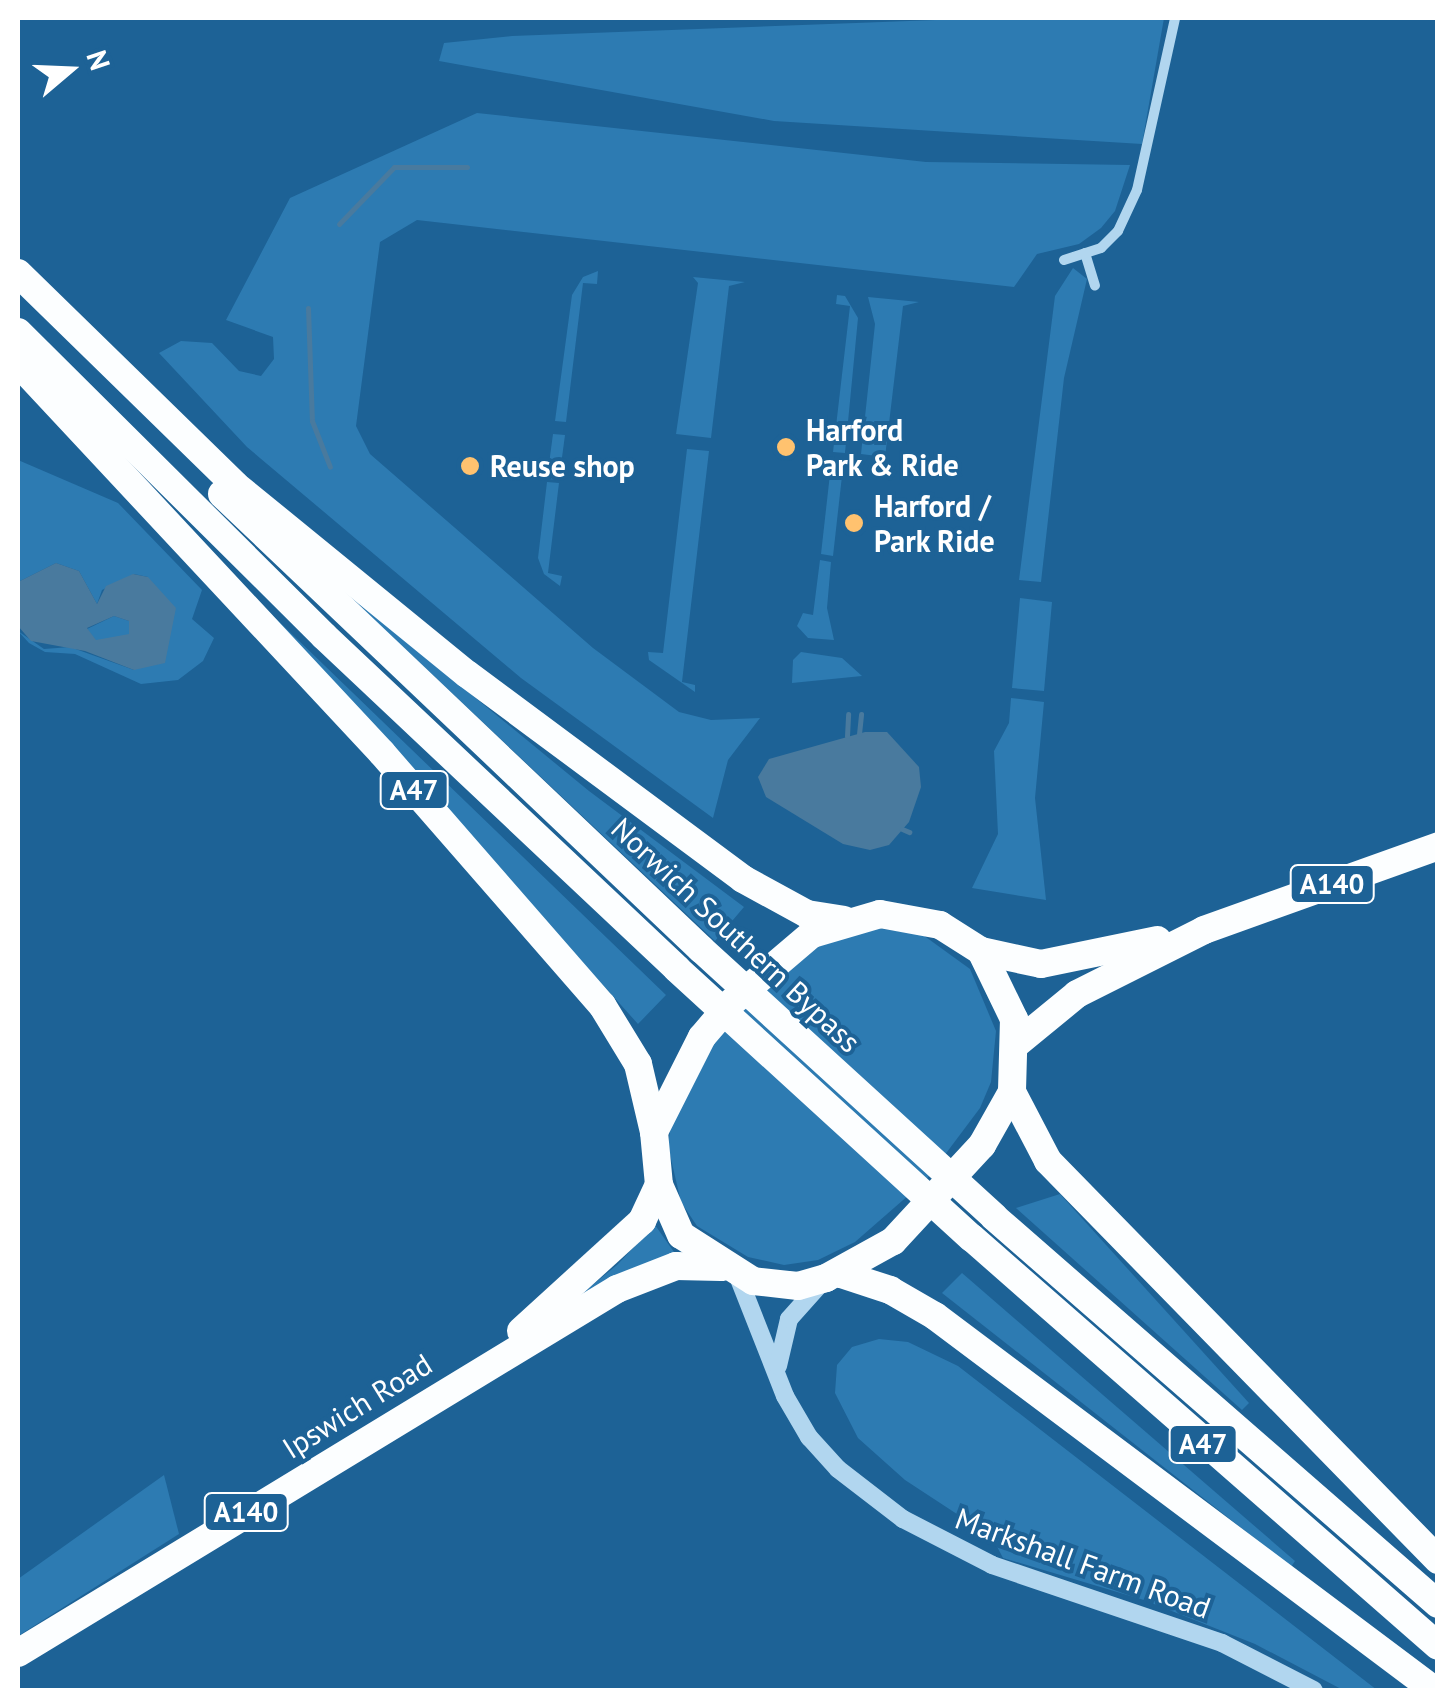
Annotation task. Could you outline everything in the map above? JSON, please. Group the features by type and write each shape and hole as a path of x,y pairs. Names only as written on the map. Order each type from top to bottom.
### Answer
{"highway":[{"path":"18,273 235,485 467,674 743,879 807,914 844,920 909,916 940,925 981,951 1007,998 1016,1045 1012,1092 982,1146 937,1200 893,1241 833,1276 775,1286 730,1270 681,1235 658,1185 654,1132 702,1037 732,1002 812,934 844,920"},
{"name":"Norwich Southern Bypass","path":"18,286 250,521 701,950 994,1217 1438,1604"},
{"name":"A47","path":"18,332 310,622 676,969 972,1238 1438,1646"},
{"name":"A47","path":"18,363 382,754 602,1005 638,1064 654,1132"},
{"name":"A140","path":"1016,1045 1077,994 1204,930 1438,846"},
{"name":"A140","path":"981,951 1041,964 1204,930"},
{"name":"A47","path":"1012,1092 1048,1161 1438,1560"},
{"name":"Ipswich Road","path":"474,1372 642,1221 658,1185"},
{"name":"Ipswich Road","path":"18,1653 474,1372 651,1272 730,1270"},
{"name":"A47","path":"833,1276 890,1290 935,1316 1434,1690"}],"street":[{"path":"1064,260 1118,231 1137,190 1175,18"},
{"path":"1085,252 1095,286"},
{"name":"Markshall Farm Road","path":"730,1270 809,1437 838,1470 903,1520 992,1564 1222,1643 1314,1690"},
{"path":"778,1373 789,1319 833,1276"}],"shaded area":[{"path":"989,18 1164,18 1142,144 774,121 439,61 444,43 512,36"},
{"path":"477,113 926,162 1130,165 1115,211 1101,228 1079,244 1037,254 1014,287 417,220 380,242 356,426 370,454 593,648 679,712 711,720 760,718 728,760 713,818 521,678 247,447 159,353 181,341 212,343 239,371 261,376 274,359 273,337 226,320 290,198"},
{"path":"1073,268 1087,279 1064,378 1041,582 1019,580 1055,296"},
{"path":"598,271 597,284 583,283 566,422 555,421 572,295 583,277"},
{"path":"693,277 745,282 729,286 711,438 676,434 698,283"},
{"path":"837,295 845,296 858,318 845,453 833,452 850,306 836,304"},
{"path":"868,297 919,302 903,306 885,457 861,454 875,324"},
{"path":"553,434 565,435 559,480 547,479"},
{"path":"687,449 709,451 682,682 695,685 695,692 649,660 648,652 663,653"},
{"path":"18,460 118,503 202,590 192,619 214,638 203,661 178,680 141,684 75,654 45,652 29,643 18,631 44,649 70,647 134,670 148,577 134,574 102,590 97,604 79,571 56,563 18,582"},
{"path":"831,465 843,467 833,556 821,554"},
{"path":"547,482 559,483 548,573 562,576 560,586 544,574 538,558"},
{"path":"208,553 666,995 638,1024 356,710"},
{"path":"820,560 831,562 827,608 834,640 808,638 797,626 803,613 813,615"},
{"path":"56,563 79,571 97,604 106,586 133,574 148,577 176,608 165,663 134,670 85,651 31,641 18,626 18,582","holes":["114,616 129,621 129,634 96,640 87,628"]},
{"path":"333,581 589,791 744,907 715,941"},
{"path":"1020,598 1052,602 1044,691 1012,688"},
{"path":"114,616 129,621 129,635 96,641 87,629"},
{"path":"801,652 842,658 862,676 792,683 793,660"},
{"path":"1011,698 1044,702 1035,798 1046,900 972,888 998,834 994,751 1009,723"},
{"path":"865,732 887,732 919,767 921,787 909,822 889,845 870,850 843,844 766,797 758,777 769,759"},
{"path":"869,927 923,935 970,969 996,1031 991,1082 980,1108 926,1180 855,1242 818,1260 784,1265 748,1257 697,1226 681,1202 668,1146 672,1116 706,1050 749,1004 823,943"},
{"path":"1060,1194 1249,1403 1242,1410 1016,1208"},
{"path":"655,1225 674,1252 574,1300 617,1265"},
{"path":"962,1273 1295,1561 1291,1567 942,1293"},
{"path":"879,1339 908,1342 958,1366 1377,1690 1343,1690 1255,1644 1144,1600 1003,1558 992,1537 905,1480 858,1438 835,1393 837,1365 852,1347"},
{"path":"164,1475 179,1534 18,1636 18,1579"}],"waterway":[{"path":"339,224 394,167 467,167"},
{"path":"308,308 312,421 330,467"},
{"path":"847,736 848,714"},
{"path":"859,734 861,714"},
{"path":"902,829 909,832"}],"place":[{"name":"Harford Park & Ride","path":"786,447"},
{"name":"Reuse shop","path":"470,466"},
{"name":"Harford / Park Ride","path":"854,523"}]}
